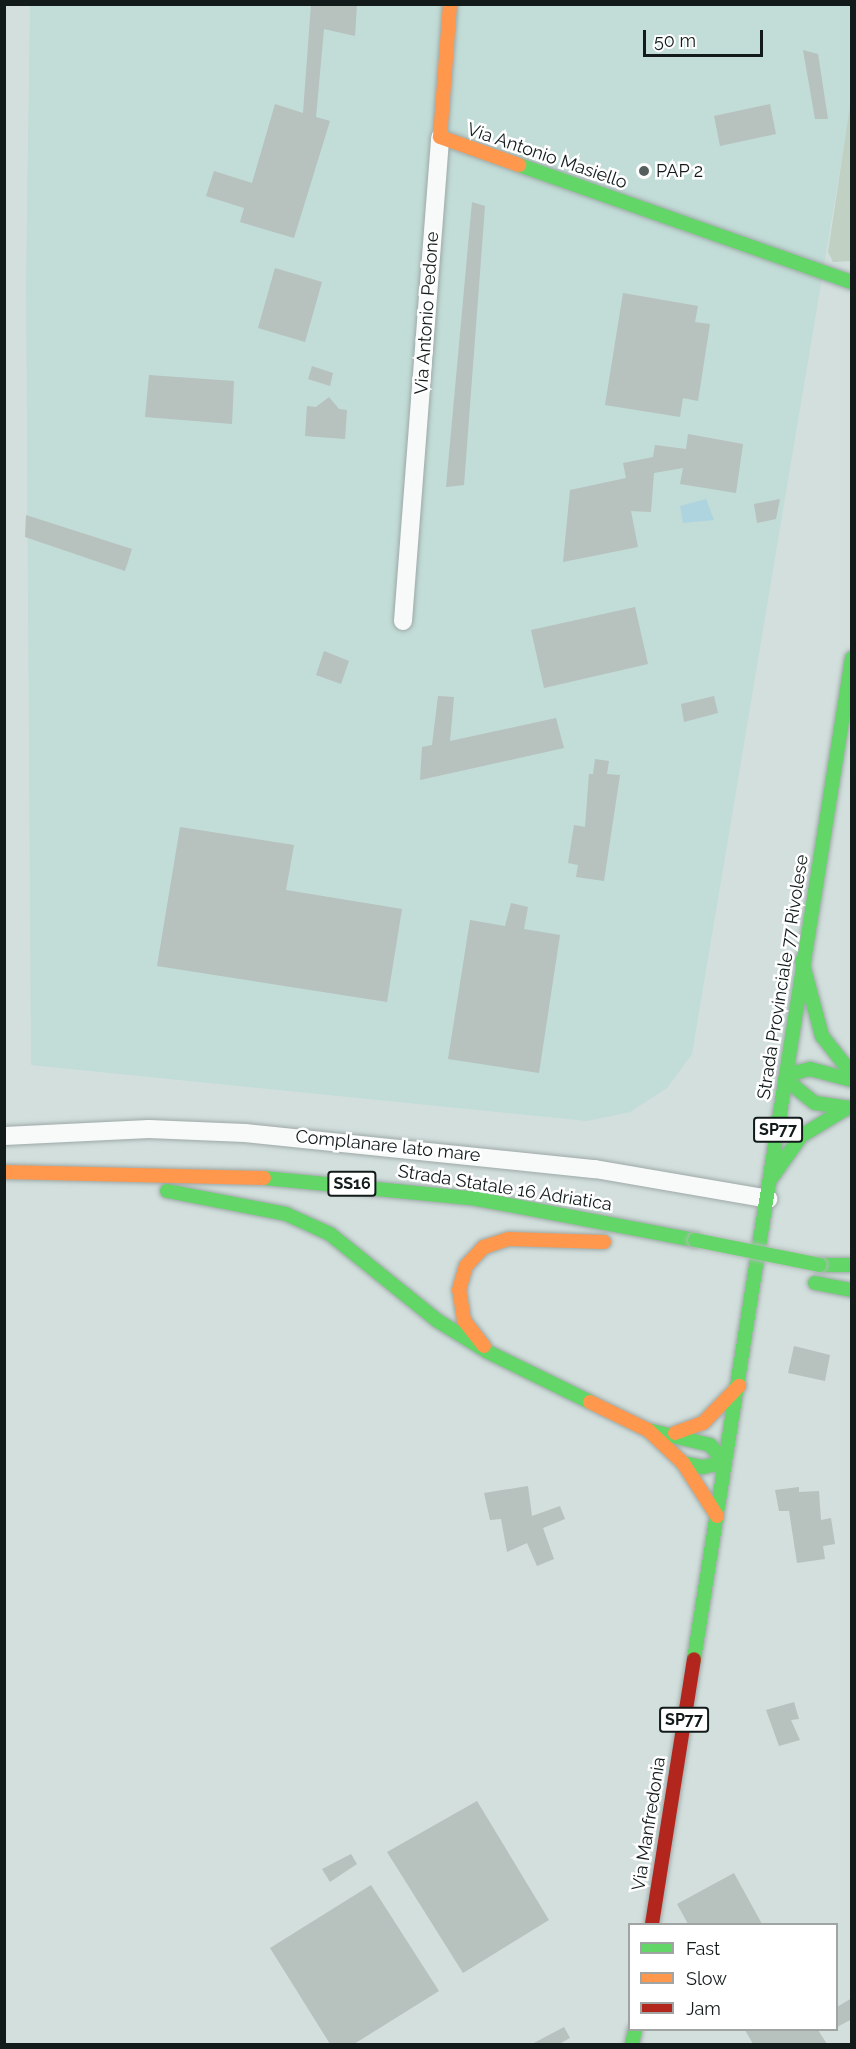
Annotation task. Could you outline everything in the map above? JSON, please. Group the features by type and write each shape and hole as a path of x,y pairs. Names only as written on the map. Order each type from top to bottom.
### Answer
{"main road":[{"name":"Via Antonio Pedone","path":"441,137 450,4"},
{"name":"Via Antonio Masiello","path":"441,137 850,281"},
{"name":"Strada Provinciale 77 Rivolese","path":"717,1516 768,1199 802,961 852,658"},
{"path":"802,961 822,1036 852,1074"},
{"path":"785,1077 810,1070 852,1080"},
{"path":"785,1077 815,1103 850,1108"},
{"path":"770,1180 801,1136 850,1108"},
{"name":"Strada Statale 16 Adriatica","path":"4,1173 154,1172 322,1180 477,1199 852,1271"},
{"path":"119,1191 167,1191 285,1198"},
{"path":"167,1191 286,1214 330,1234 438,1321 488,1352 648,1430 683,1463 717,1516"},
{"name":"Strada Statale 16 Adriatica","path":"488,1352 464,1320 459,1290 466,1266 484,1247 509,1239 610,1243 505,1224"},
{"path":"820,1265 852,1265"},
{"path":"737,1268 770,1274"},
{"path":"810,1282 852,1290"},
{"path":"675,1433 704,1423 739,1386"},
{"path":"648,1430 675,1433 710,1445 725,1462 703,1467 683,1463"},
{"name":"Via Manfredonia","path":"651,1923 717,1516"}],"street":[{"name":"Via Antonio Pedone","path":"403,621 441,137"},
{"name":"Complanare lato mare","path":"4,1136 149,1129 245,1133 583,1167 768,1199"}],"shaded area":[{"path":"30,5 851,5 851,104 692,1054 667,1088 630,1112 587,1121 31,1065 26,284"},
{"path":"851,99 851,261 833,262 828,252"}],"water":[{"path":"706,499 714,520 683,523 680,506"}],"building":[{"path":"311,4 357,4 355,36 324,29 316,117 330,121 294,238 240,222 244,208 206,196 214,171 252,183 275,104 303,113"},
{"path":"803,50 818,54 828,119 815,119"},
{"path":"770,104 776,134 720,146 714,116"},
{"path":"472,202 485,206 464,485 446,487"},
{"path":"275,268 322,282 305,342 258,328"},
{"path":"623,293 698,306 695,322 710,324 698,401 683,398 680,417 605,405"},
{"path":"312,366 333,373 330,386 308,379"},
{"path":"149,375 234,381 232,424 145,417"},
{"path":"329,397 339,409 347,410 345,439 305,436 307,406 316,407"},
{"path":"688,434 743,444 736,493 680,484 683,468 654,473 651,512 631,511 638,547 563,562 570,490 626,478 623,463 653,457 655,445 686,449"},
{"path":"780,499 776,519 757,523 754,504"},
{"path":"26,515 132,549 125,571 25,537"},
{"path":"635,607 648,664 544,688 531,630"},
{"path":"324,651 349,661 341,684 316,675"},
{"path":"438,696 454,697 450,741 556,718 564,748 420,780 422,747 432,745"},
{"path":"714,696 718,713 684,722 681,704"},
{"path":"595,759 609,761 607,774 620,775 604,881 576,877 578,865 568,863 574,825 585,827 589,774 593,774"},
{"path":"180,827 294,845 286,890 402,909 387,1002 157,966"},
{"path":"511,903 528,907 524,929 560,935 539,1073 448,1059 470,920 505,926"},
{"path":"794,1346 830,1355 825,1381 788,1373"},
{"path":"528,1486 532,1516 560,1506 565,1519 543,1528 554,1559 537,1566 527,1543 507,1552 501,1519 490,1520 484,1493"},
{"path":"799,1487 799,1492 819,1491 821,1520 831,1518 835,1544 823,1546 825,1559 797,1563 789,1511 779,1511 775,1490"},
{"path":"794,1702 799,1719 791,1720 800,1740 779,1746 766,1710"},
{"path":"477,1801 549,1920 463,1973 387,1852"},
{"path":"351,1854 357,1864 330,1882 322,1869"},
{"path":"734,1873 761,1923 687,1923 677,1904"},
{"path":"371,1885 439,1991 354,2044 330,2044 270,1948"},
{"path":"852,1998 852,2019 838,2026 838,2006"},
{"path":"564,2027 570,2038 559,2044 532,2044"},
{"path":"746,2031 819,2031 827,2044 753,2044"}],"traffic: fast":[{"path":"519,165 852,282"},
{"path":"786,1075 852,658"},
{"path":"802,961 822,1036 852,1074"},
{"path":"786,1075 810,1069 852,1080"},
{"path":"694,1659 786,1075"},
{"path":"785,1079 815,1103 852,1108"},
{"path":"770,1180 801,1136 847,1108"},
{"path":"264,1178 477,1199 695,1240"},
{"path":"167,1191 286,1214 330,1234 438,1321 488,1352 590,1402"},
{"path":"695,1240 820,1265"},
{"path":"820,1265 852,1265"},
{"path":"815,1283 852,1290"},
{"path":"648,1430 710,1445 725,1462 703,1467 683,1463"},
{"path":"632,2044 635,2031"}],"traffic: slow":[{"path":"450,4 440,137 519,165"},
{"path":"4,1172 264,1178"},
{"path":"484,1346 464,1320 459,1290 466,1266 484,1247 509,1239 604,1242"},
{"path":"675,1433 703,1423 739,1386"},
{"path":"590,1402 648,1430 683,1463 717,1516"}],"traffic: jam":[{"path":"652,1923 694,1659"}],"place":[{"name":"PAP 2","path":"644,171"}]}
